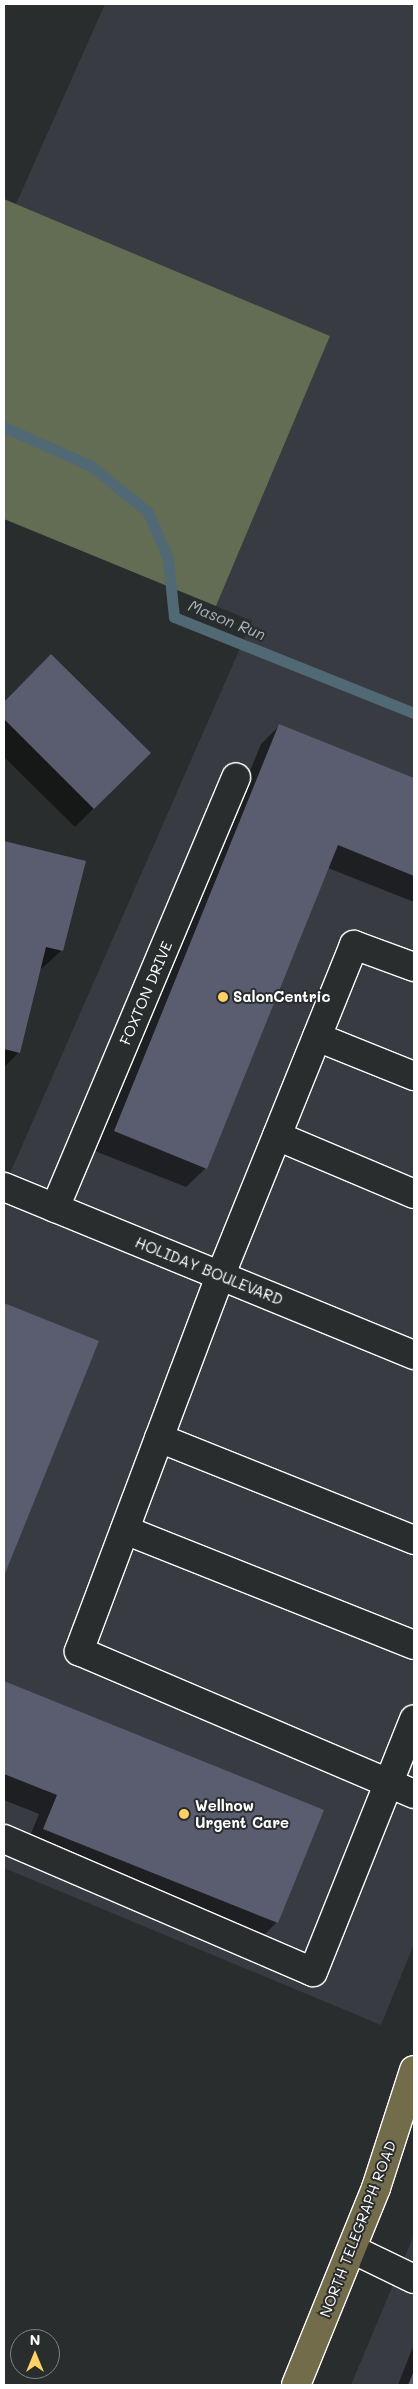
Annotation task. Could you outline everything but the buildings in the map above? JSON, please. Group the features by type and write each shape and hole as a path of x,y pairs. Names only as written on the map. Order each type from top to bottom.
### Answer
{"main road":[{"name":"NORTH TELEGRAPH ROAD","path":"296,2385 352,2250 414,2070"}],"street":[{"name":"FOXTON DRIVE","path":"55,1208 236,777"},
{"path":"414,967 354,945 220,1276 79,1651 414,1794"},
{"path":"317,1037 414,1076"},
{"path":"277,1136 414,1194"},
{"name":"HOLIDAY BOULEVARD","path":"4,1187 414,1355"},
{"path":"159,1438 414,1540"},
{"path":"124,1530 414,1645"},
{"path":"4,1839 313,1972 414,1719"},
{"path":"352,2250 414,2279"}],"shaded area":[{"path":"105,4 414,4 414,1944 381,2025 4,1868 4,1187 252,621 216,606 330,336 16,204"},
{"path":"414,2235 414,2385 351,2385"}],"green space":[{"path":"4,199 330,336 216,606 4,519"}],"waterway":[{"name":"Mason Run","path":"4,427 91,466 148,512 168,559 174,617 414,713"}],"place":[{"name":"SalonCentric","path":"223,997"},
{"name":"Wellnow Urgent Care","path":"184,1814"}]}
